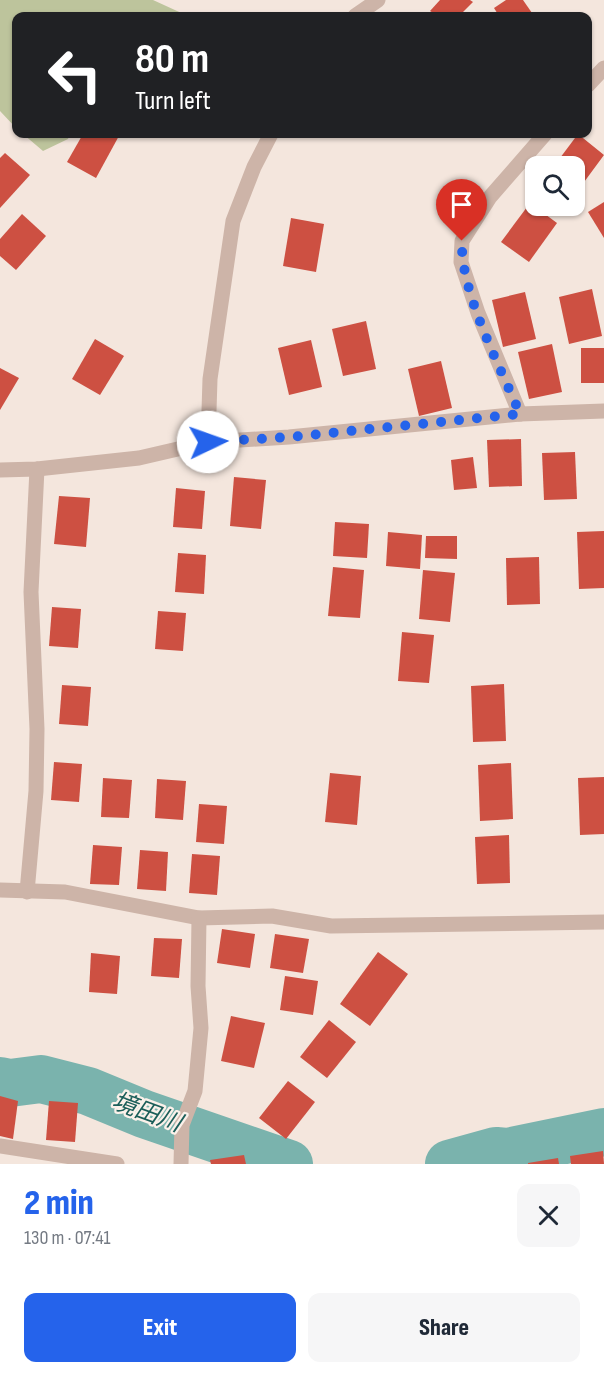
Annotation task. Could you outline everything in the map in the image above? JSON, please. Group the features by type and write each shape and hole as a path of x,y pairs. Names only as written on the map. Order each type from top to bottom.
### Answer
{"street":[{"path":"361,12 378,0"},
{"path":"592,81 604,68"},
{"path":"208,442 210,379 233,220 254,167 269,138"},
{"path":"520,414 478,313 461,262 462,241 490,197 542,138"},
{"path":"0,470 37,469 139,458 208,442 290,437 520,414 604,411"},
{"path":"27,892 36,791 37,729 31,592 37,469"},
{"path":"0,890 65,892 199,918 272,916 331,926 604,922"},
{"path":"181,1164 182,1125 195,1091 201,1028 198,986 199,918"},
{"path":"0,1146 117,1164"}],"green space":[{"path":"0,0 153,0 179,12 12,12 12,124 0,111"},
{"path":"28,138 68,138 68,139 43,151"}],"building":[{"path":"440,0 470,0 473,2 463,12 430,11"},
{"path":"506,0 523,0 531,12 496,12 494,8"},
{"path":"81,138 118,138 96,178 67,162"},
{"path":"575,138 583,138 604,155 585,181 585,156 562,156"},
{"path":"5,153 30,175 0,208 0,158"},
{"path":"604,202 604,238 588,212"},
{"path":"525,210 525,216 548,216 557,223 529,262 501,242"},
{"path":"22,214 46,236 16,270 0,256 0,239"},
{"path":"291,218 324,224 316,272 283,266"},
{"path":"592,289 602,336 569,344 559,297"},
{"path":"525,292 536,339 503,347 492,300"},
{"path":"366,321 376,369 343,376 332,329"},
{"path":"95,339 124,356 100,395 72,379"},
{"path":"311,340 322,387 289,395 278,348"},
{"path":"552,344 562,392 529,399 518,352"},
{"path":"581,348 604,348 604,383 581,383"},
{"path":"441,361 452,408 419,416 408,369"},
{"path":"0,368 19,378 0,410"},
{"path":"521,439 522,486 489,487 487,440"},
{"path":"575,452 577,499 544,500 542,453"},
{"path":"473,457 477,488 454,490 451,460"},
{"path":"234,477 266,480 261,529 230,526"},
{"path":"176,488 205,491 202,529 173,527"},
{"path":"59,496 90,498 86,547 54,544"},
{"path":"335,522 369,524 367,558 333,556"},
{"path":"604,531 604,588 579,589 577,532"},
{"path":"388,532 422,535 420,569 386,566"},
{"path":"426,536 457,536 457,559 425,558"},
{"path":"178,553 206,555 204,594 175,592"},
{"path":"539,557 540,604 507,605 506,558"},
{"path":"333,567 364,570 360,618 328,616"},
{"path":"423,570 455,573 450,622 419,619"},
{"path":"52,607 81,609 78,648 49,646"},
{"path":"158,611 186,613 183,651 155,649"},
{"path":"402,632 434,635 429,683 398,681"},
{"path":"504,684 506,741 473,742 471,686"},
{"path":"62,685 91,687 88,726 59,724"},
{"path":"54,762 82,764 79,802 51,800"},
{"path":"511,763 513,819 480,821 478,765"},
{"path":"330,773 361,776 357,825 325,822"},
{"path":"604,777 604,834 580,835 578,778"},
{"path":"103,778 132,780 129,818 101,817"},
{"path":"157,779 186,781 183,820 155,818"},
{"path":"199,804 227,806 224,844 196,842"},
{"path":"509,835 510,883 477,884 475,837"},
{"path":"93,845 122,847 119,885 90,884"},
{"path":"140,850 168,852 166,891 137,889"},
{"path":"192,854 220,856 217,895 189,893"},
{"path":"222,929 255,934 250,968 217,963"},
{"path":"275,934 309,939 303,973 270,968"},
{"path":"154,938 182,939 179,978 151,976"},
{"path":"378,952 408,974 370,1026 340,1004"},
{"path":"91,953 120,956 117,994 89,992"},
{"path":"285,976 318,981 313,1015 280,1010"},
{"path":"231,1016 265,1023 254,1068 221,1061"},
{"path":"329,1020 356,1042 327,1078 300,1057"},
{"path":"288,1081 315,1102 286,1139 259,1118"},
{"path":"0,1096 18,1101 13,1139 0,1136"},
{"path":"49,1101 78,1103 75,1142 46,1140"},
{"path":"603,1151 604,1164 571,1164 570,1156"},
{"path":"244,1155 246,1164 211,1164 210,1160"},
{"path":"558,1158 559,1164 528,1164 528,1163"}],"waterway":[{"name":"境田川","path":"0,1081 10,1083 41,1079 88,1091 144,1114 289,1164"},
{"name":"境田川","path":"449,1164 496,1151 507,1152 604,1132"}],"route":[{"path":"208,442 290,437 520,414 478,313 461,262 462,241"}]}
